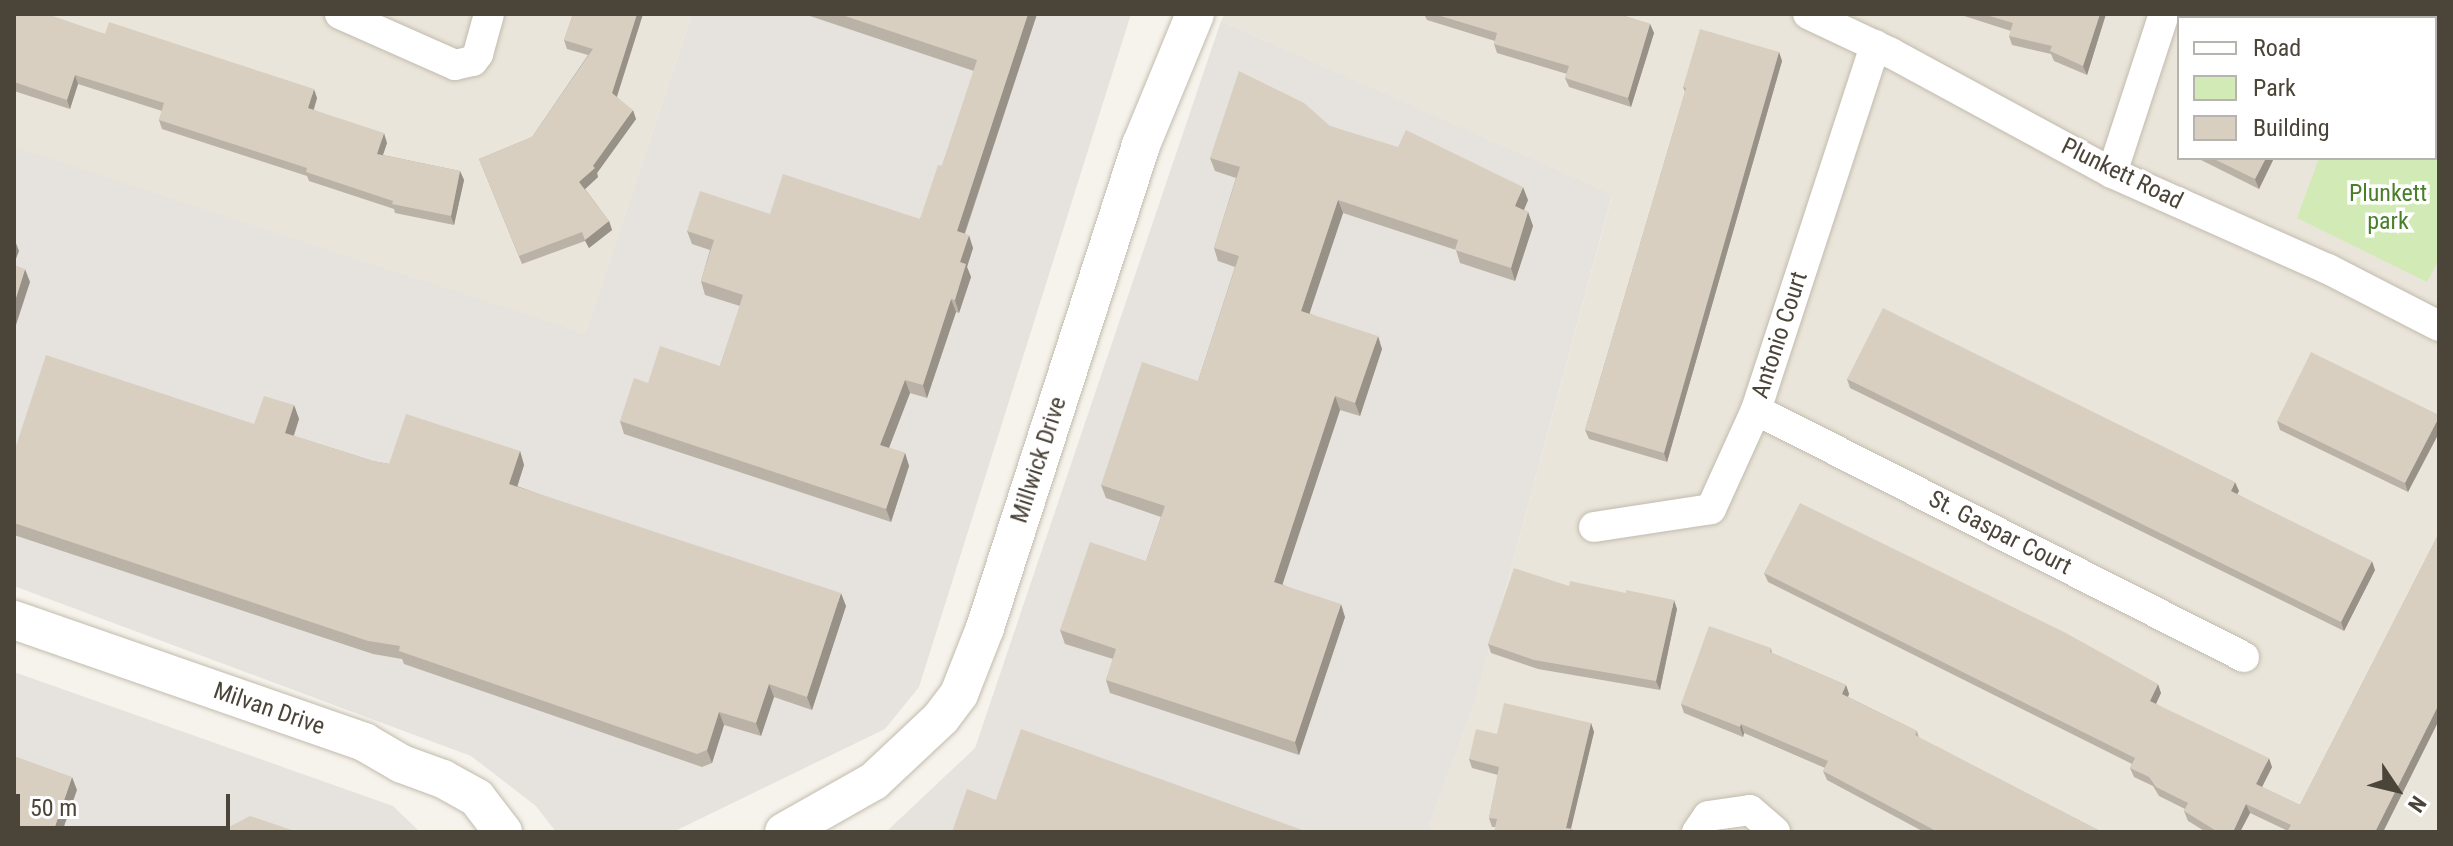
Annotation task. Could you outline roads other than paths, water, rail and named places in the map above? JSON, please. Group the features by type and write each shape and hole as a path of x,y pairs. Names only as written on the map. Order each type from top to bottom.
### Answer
{"street":[{"path":"340,14 455,65 473,61 478,54 489,14"},
{"name":"Millwick Drive","path":"784,832 874,781 902,758 941,718 970,671 1141,145 1195,14"},
{"name":"Plunkett Road","path":"1808,14 1875,45 2112,173 2328,269 2439,326"},
{"path":"2112,173 2164,14"},
{"name":"Antonio Court","path":"1594,527 1711,509 1756,410 1875,45"},
{"name":"St. Gaspar Court","path":"1756,410 2244,657"},
{"name":"Milvan Drive","path":"14,620 364,742 402,764 443,779 477,798 503,832"},
{"path":"1697,832 1708,816 1750,810 1775,832"}],"park label":[{"name":"Plunkett park","path":"2388,208"}]}
